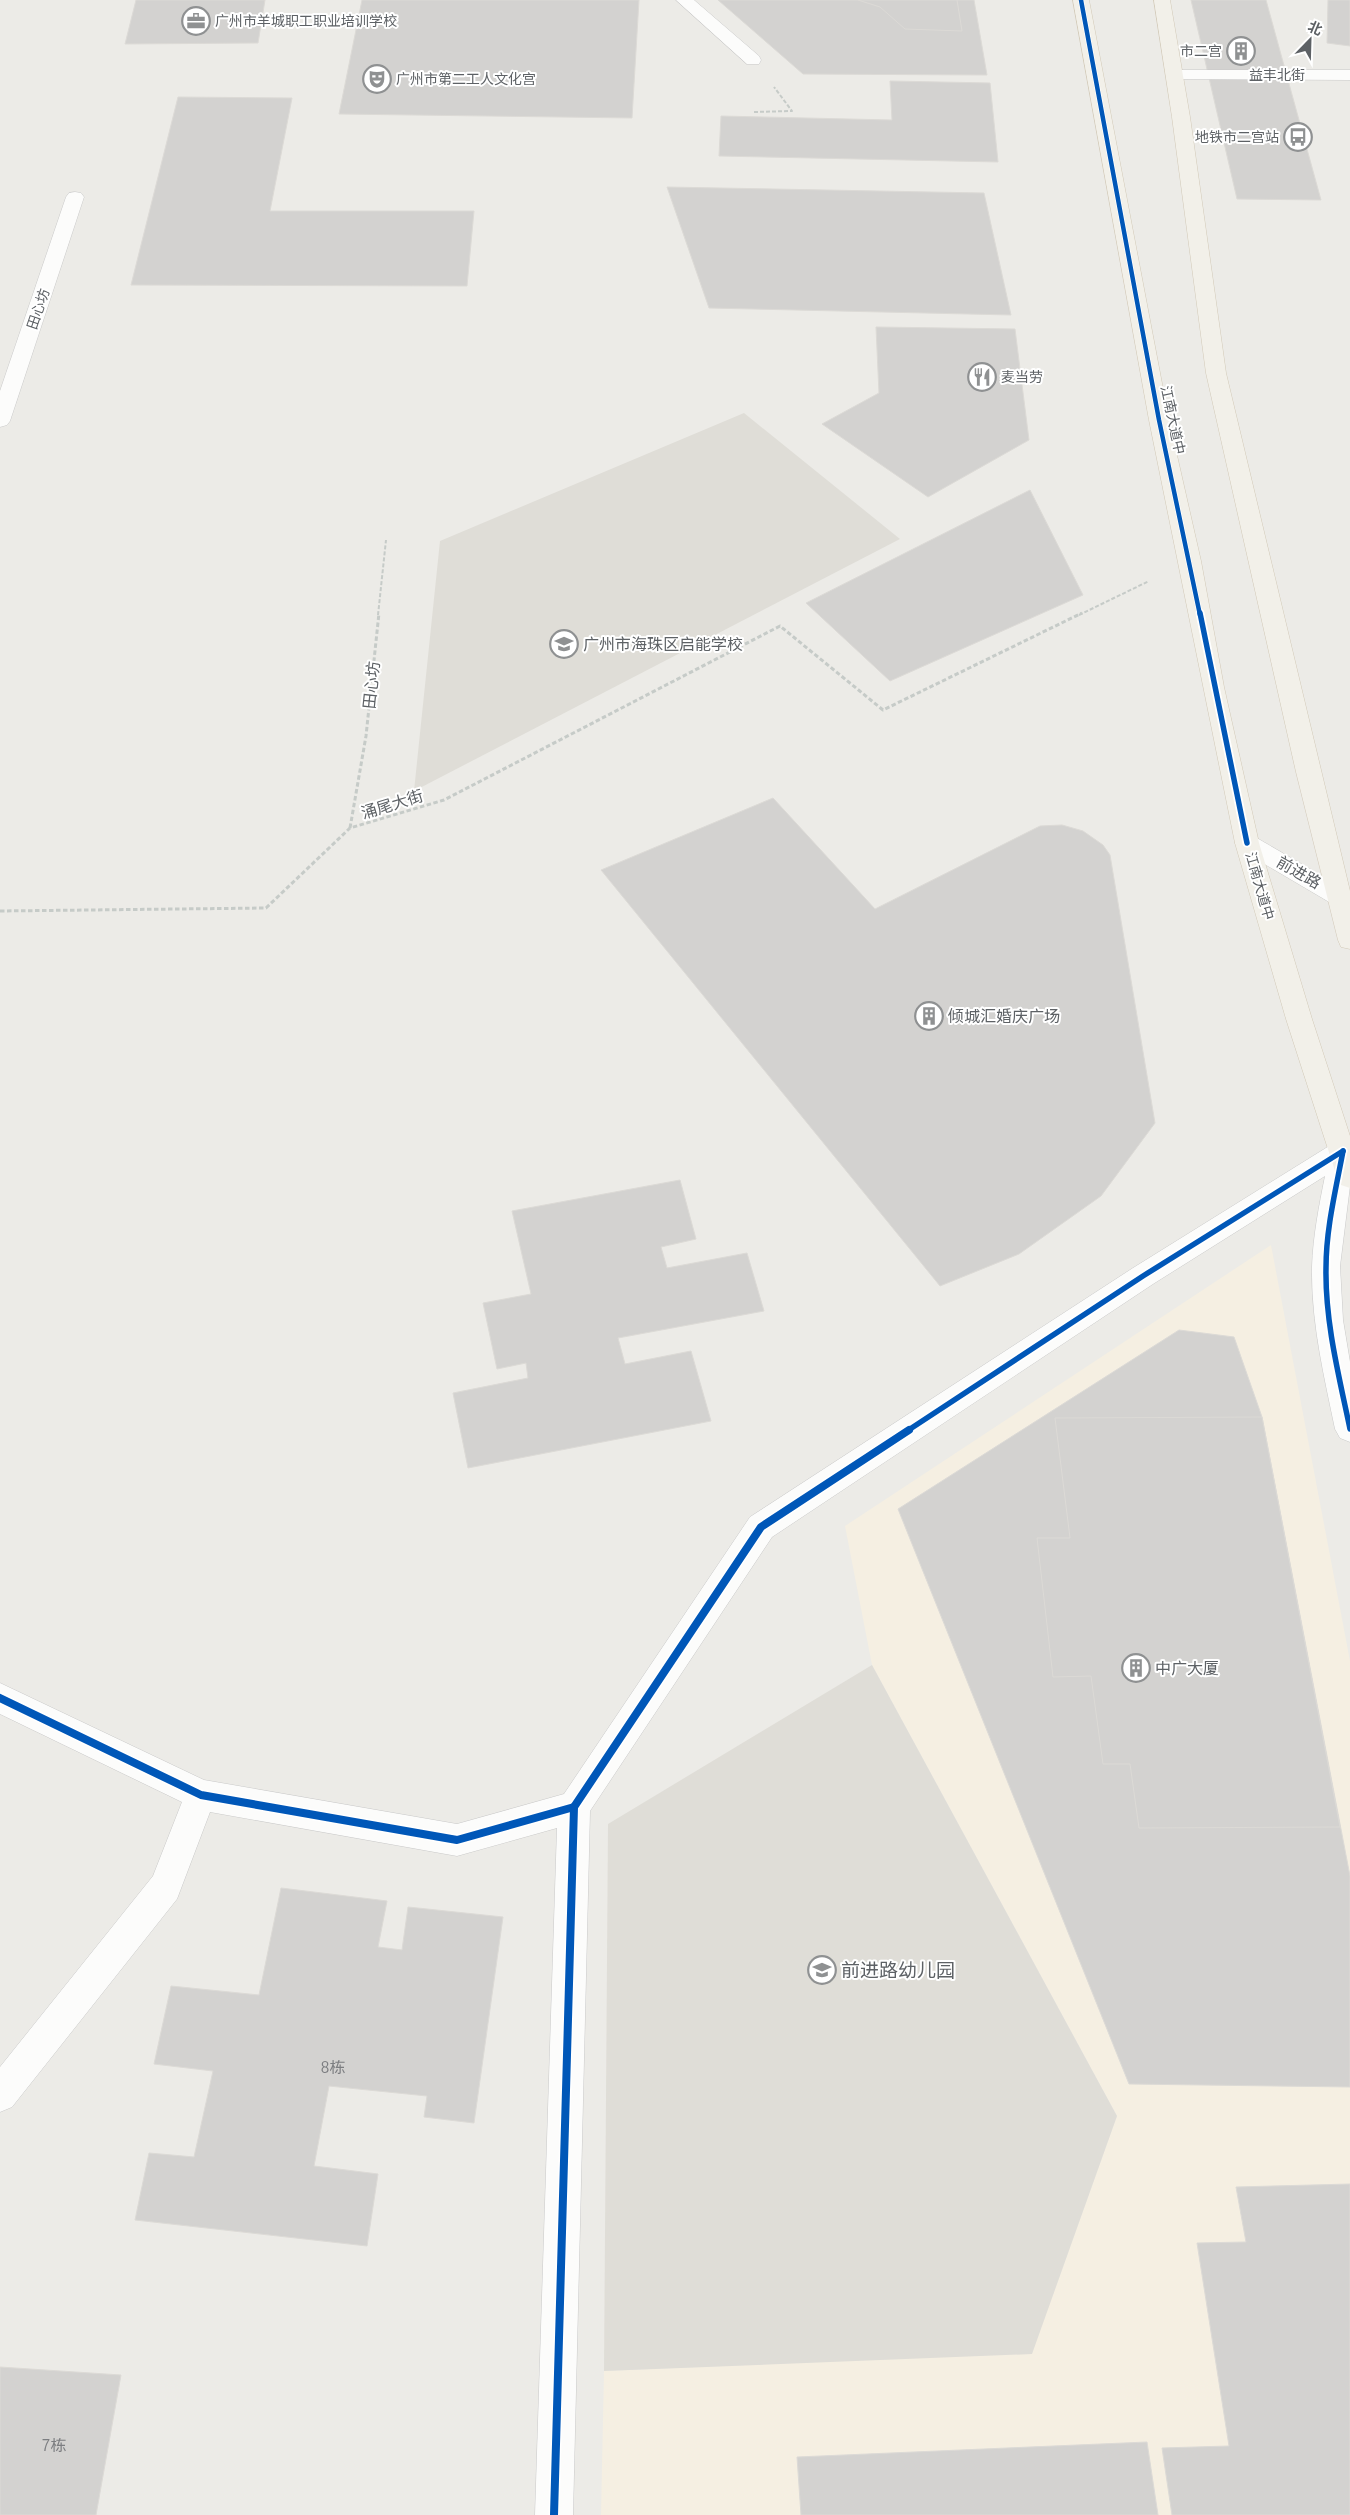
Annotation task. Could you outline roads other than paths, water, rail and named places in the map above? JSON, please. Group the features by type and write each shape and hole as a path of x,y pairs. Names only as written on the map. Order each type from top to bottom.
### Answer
{"main road":[{"name":"江南大道中","path":"1081,0 1159,420 1190,561 1213,687 1247,843 1299,1019 1346,1164"},
{"path":"1162,0 1175,74 1216,373 1344,899 1350,940"}],"street":[{"path":"684,0 753,60"},
{"name":"益丰北街","path":"1175,74 1350,75"},
{"name":"田心坊","path":"0,421 75,197"},
{"name":"前进路","path":"1247,843 1344,899"},
{"path":"1344,899 1350,919"},
{"path":"1346,1164 1328,1237 1326,1283 1334,1357 1350,1429"},
{"path":"554,2515 574,1807 761,1527 1143,1276 1346,1164"},
{"path":"0,1698 201,1796 457,1840 574,1807"},
{"path":"0,2095 165,1887 201,1796"}],"place":[{"name":"广州市羊城职工职业培训学校","path":"196,21"},
{"name":"市二宫","path":"1241,51"},
{"name":"广州市第二工人文化宫","path":"377,79"},
{"name":"地铁市二宫站","path":"1298,137"},
{"name":"麦当劳","path":"982,377"},
{"name":"广州市海珠区启能学校","path":"564,644"},
{"name":"倾城汇婚庆广场","path":"929,1016"},
{"name":"中广大厦","path":"1136,1668"},
{"name":"前进路幼儿园","path":"822,1970"}]}
